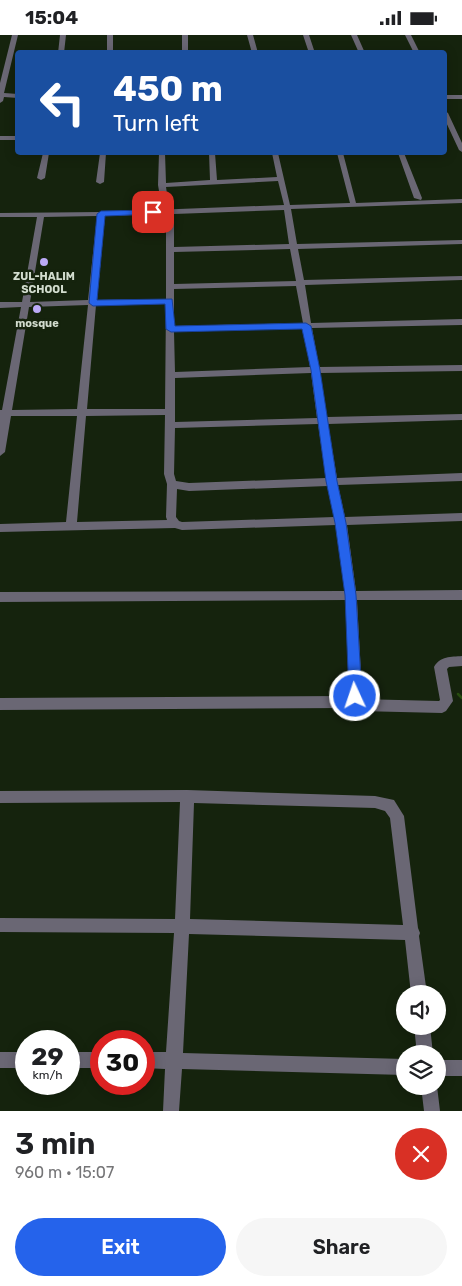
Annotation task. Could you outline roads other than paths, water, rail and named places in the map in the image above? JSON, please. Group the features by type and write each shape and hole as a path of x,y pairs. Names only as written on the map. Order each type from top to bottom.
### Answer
{"street":[{"path":"13,35 0,97 15,96"},
{"path":"62,50 64,35"},
{"path":"110,35 110,50"},
{"path":"185,35 185,50"},
{"path":"250,35 254,50"},
{"path":"306,35 311,50"},
{"path":"354,35 361,50"},
{"path":"408,35 416,50"},
{"path":"447,97 462,97"},
{"path":"447,117 462,150"},
{"path":"0,138 15,138"},
{"path":"41,178 46,155"},
{"path":"100,182 103,155"},
{"path":"162,155 162,185 168,209 171,329 169,474 172,484 171,517 174,524"},
{"path":"212,155 214,182"},
{"path":"275,155 287,205 351,595 356,692 352,699 344,702"},
{"path":"341,155 353,201"},
{"path":"402,155 418,198"},
{"path":"162,185 280,179"},
{"path":"287,205 462,197"},
{"path":"0,211 168,209 462,201"},
{"path":"0,215 101,214 168,209"},
{"path":"0,452 3,414 26,304 41,214"},
{"path":"71,526 101,214"},
{"path":"169,250 462,242"},
{"path":"170,287 462,278"},
{"path":"0,305 169,301"},
{"path":"171,329 462,322"},
{"path":"171,375 315,370 462,368"},
{"path":"3,414 170,412"},
{"path":"170,425 462,417"},
{"path":"172,484 189,487 462,477"},
{"path":"0,528 340,523 462,517"},
{"path":"0,597 462,595"},
{"path":"0,704 344,702 359,705 442,707 447,701 440,667 447,661 462,661"},
{"path":"171,1111 182,926 187,796"},
{"path":"0,797 187,796 375,801 389,805 397,816 418,985"},
{"path":"0,925 182,926 413,933"},
{"path":"0,1060 15,1060"},
{"path":"155,1061 396,1067"},
{"path":"446,1068 462,1068"},
{"path":"430,1095 432,1111"}],"waterway":[{"path":"458,694 462,698"}],"place":[{"name":"ZUL-HALIM SCHOOL","path":"44,262"},
{"name":"mosque","path":"37,309"}]}
